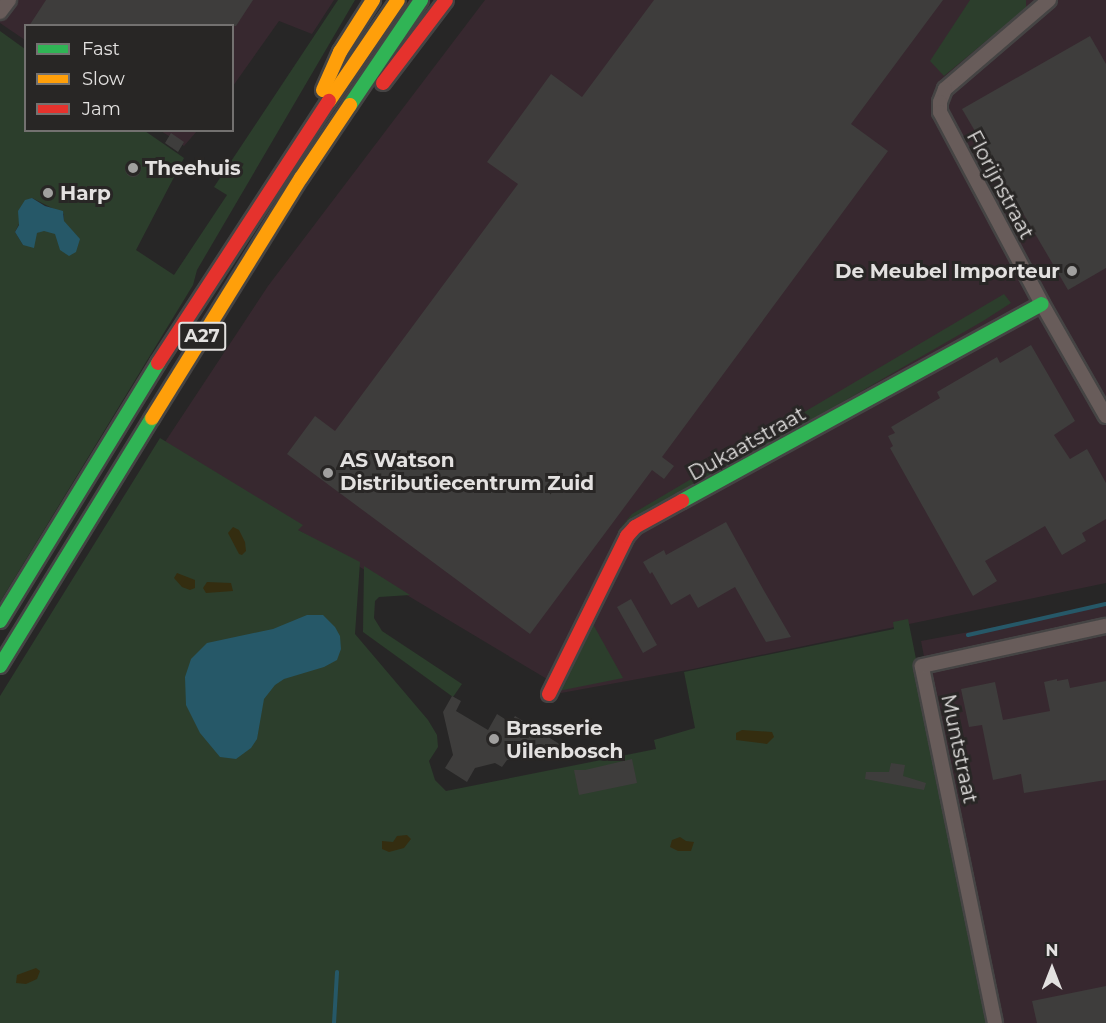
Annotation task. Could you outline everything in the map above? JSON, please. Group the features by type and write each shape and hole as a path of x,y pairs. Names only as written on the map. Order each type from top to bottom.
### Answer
{"main road":[{"name":"A27","path":"294,152 340,52 374,0"},
{"name":"A27","path":"0,621 136,399 294,152 398,0"},
{"name":"A27","path":"0,666 301,178 421,0"},
{"name":"A27","path":"301,178 367,104 446,0"},
{"name":"Dukaatstraat","path":"549,694 627,536 635,527 1042,304"}],"street":[{"path":"0,12 9,0"},
{"name":"Florijnstraat","path":"1049,0 945,89 940,102 940,112 1042,304 1106,416"},
{"name":"Muntstraat","path":"995,1023 922,666 1106,626"}],"shaded area":[{"path":"0,0 334,0 312,34 279,21 234,85 234,24 24,24 24,39 0,23"},
{"path":"485,0 1106,0 1106,583 693,669 561,693 557,685 161,448 268,286"},
{"path":"163,132 196,132 184,146"},
{"path":"1106,606 1106,1023 994,1023 921,641"}],"green space":[{"path":"338,0 355,0 197,270 193,285 0,602 0,31 24,48 24,132 146,132 184,158 136,250 174,275 227,195 214,187","holes":["32,198 64,214 64,221 37,233 23,245 15,232"]},
{"path":"970,0 1026,0 1026,8 944,76 930,61"},
{"path":"1004,294 1011,303 983,321 617,532 632,514"},
{"path":"160,438 303,525 298,530 360,562 355,634 428,720 437,735 438,747 429,761 435,780 446,791 656,749 654,740 695,728 684,672 894,629 893,622 908,619 989,1023 0,1023 0,696"},
{"path":"364,566 410,595 379,597 375,601 374,618 382,631 462,684 453,697 363,632"},
{"path":"589,617 623,678 558,691"}],"sand":[{"path":"233,527 239,530 245,542 246,551 242,555 239,554 228,533"},
{"path":"177,573 195,580 195,588 190,590 182,587 174,578"},
{"path":"207,582 231,583 233,591 206,593 203,588"},
{"path":"742,730 772,732 774,737 767,744 736,740 736,733"},
{"path":"407,835 411,839 404,848 389,852 382,849 382,841 393,842 397,836"},
{"path":"680,837 694,842 691,851 678,851 670,847 672,840"},
{"path":"36,968 40,971 37,979 26,984 16,983 17,975"}],"water":[{"path":"32,198 45,206 63,211 64,221 80,239 76,252 69,256 60,250 55,234 44,231 37,233 34,248 23,245 15,232 19,225 18,211 25,200"},
{"path":"307,615 323,615 335,627 340,636 341,649 337,660 324,667 284,679 275,685 264,699 257,739 251,748 236,759 220,757 200,733 186,705 185,677 191,659 207,643 273,629"}],"building":[{"path":"46,0 253,0 236,26 234,24 30,24"},
{"path":"654,0 943,0 851,124 888,151 662,457 674,466 664,479 652,470 530,634 287,454 315,416 335,431 518,184 487,162 551,74 582,97"},
{"path":"1090,36 1106,64 1106,268 1068,290 962,109"},
{"path":"171,133 184,142 178,152 165,143"},
{"name":"Theehuis","path":"130,161 136,161 141,169 139,175 130,177 125,172 125,166"},
{"path":"1031,345 1075,421 1054,435 1070,459 1087,449 1106,483 1106,519 1082,533 1086,541 1062,555 1045,526 985,561 997,581 973,596 890,448 893,446 888,436 895,433 891,427 940,398 937,392 997,357 1000,363"},
{"path":"726,522 791,637 766,642 735,587 698,608 690,594 671,605 652,572 650,574 643,562 664,550 666,555"},
{"path":"631,599 657,645 643,653 617,607"},
{"path":"1057,679 1057,681 1068,679 1070,688 1106,681 1106,780 1024,793 1021,774 993,780 982,725 969,727 961,689 995,682 1003,720 1050,711 1044,682"},
{"path":"452,696 461,701 456,711 488,730 497,714 511,723 515,716 561,745 553,758 543,752 507,760 502,767 495,763 475,768 467,782 445,768 453,755 443,712"},
{"path":"632,759 637,783 579,795 574,770 585,770"},
{"path":"891,763 905,765 903,776 926,783 924,790 865,779 866,772 889,772"},
{"path":"1106,986 1106,1023 1037,1023 1032,1001"}],"waterway":[{"path":"968,635 1106,604"},
{"path":"334,1023 337,972"}],"traffic: fast":[{"path":"350,105 421,0"},
{"path":"682,501 1042,304"},
{"path":"0,621 158,363"},
{"path":"0,666 152,418"}],"traffic: slow":[{"path":"323,90 340,52 373,0"},
{"path":"329,101 398,0"},
{"path":"152,418 301,178 350,105"}],"traffic: jam":[{"path":"383,83 446,0"},
{"path":"158,363 329,101"},
{"path":"549,694 627,536 635,527 682,501"}],"place":[{"name":"Theehuis","path":"133,168"},
{"name":"Harp","path":"48,193"},
{"name":"De Meubel Importeur","path":"1072,271"},
{"name":"AS Watson Distributiecentrum Zuid","path":"328,473"},
{"name":"Brasserie Uilenbosch","path":"494,739"}]}
